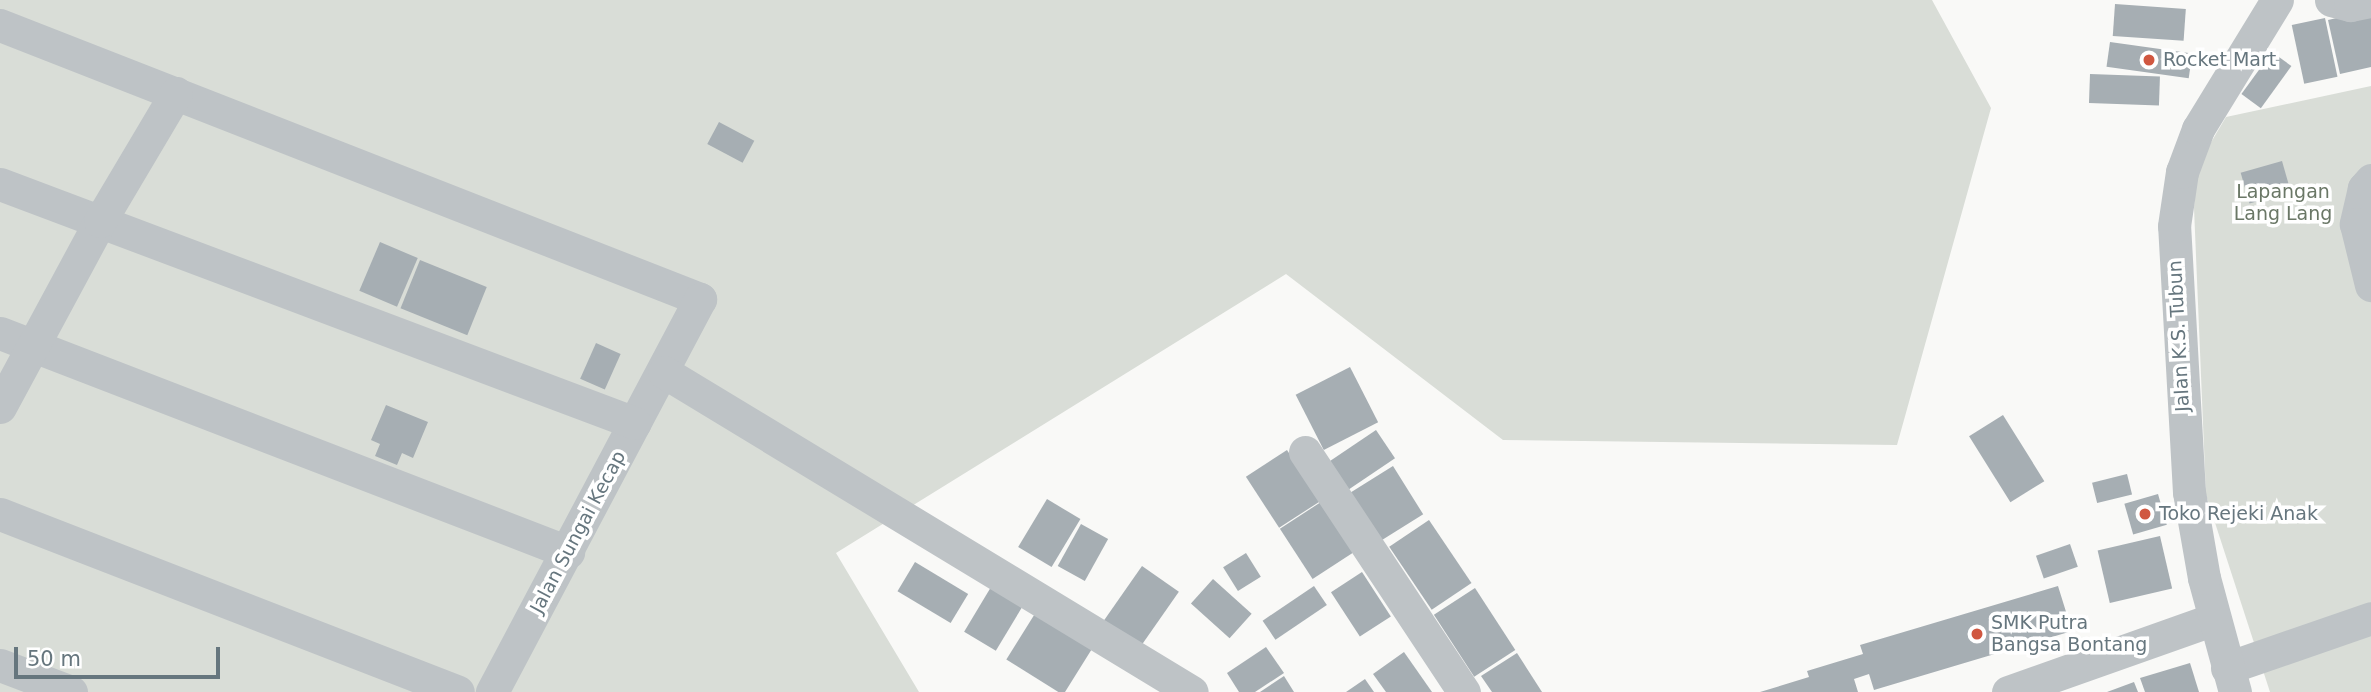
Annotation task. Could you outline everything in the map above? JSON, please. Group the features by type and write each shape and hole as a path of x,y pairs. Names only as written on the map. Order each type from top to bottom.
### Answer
{"street":[{"name":"Jalan K.S. Tubun","path":"2231,680 2214,620 2189,492 2174,226 2182,172 2198,129 2277,0"},
{"path":"2331,0 2350,5 2371,1"},
{"path":"0,25 176,93 100,221 0,407"},
{"name":"Jalan Sungai Kecap","path":"176,93 700,299 664,372 492,692"},
{"path":"2371,180 2364,188 2356,223 2371,285"},
{"path":"0,184 635,423"},
{"path":"0,333 568,552"},
{"path":"664,372 1192,692"},
{"path":"1305,452 1464,692"},
{"path":"0,514 458,692"},
{"path":"2231,680 2371,618"},
{"path":"2008,692 2214,620"},
{"path":"0,665 71,692"}],"green space":[{"path":"0,0 1932,0 1991,108 1897,445 1503,440 1286,274 836,553 919,692 0,692"},
{"name":"Lapangan Lang Lang","path":"2371,86 2371,692 2270,692 2206,495 2194,208 2197,166 2226,117"}],"building":[{"path":"2115,4 2186,9 2184,41 2113,36"},
{"path":"2371,10 2371,67 2340,74 2328,20"},
{"path":"2325,18 2337,77 2304,84 2292,25"},
{"name":"Rocket Mart","path":"2110,42 2192,54 2189,78 2107,67"},
{"path":"2272,52 2291,66 2261,108 2241,94"},
{"path":"2090,74 2160,76 2159,105 2089,103"},
{"path":"719,122 754,141 743,163 707,144"},
{"path":"2282,161 2291,192 2249,204 2241,173"},
{"path":"380,242 418,258 397,307 359,291"},
{"path":"420,260 487,287 467,335 401,308"},
{"path":"596,343 621,354 605,390 580,379"},
{"path":"1350,367 1378,422 1324,450 1296,395"},
{"path":"386,405 428,422 413,458 402,453 397,465 375,456 380,444 371,440"},
{"path":"2003,415 2044,481 2010,502 1969,436"},
{"path":"1376,430 1395,458 1346,491 1327,463"},
{"path":"1287,450 1320,501 1279,528 1246,477"},
{"path":"1393,466 1423,514 1381,541 1351,492"},
{"path":"2127,474 2132,494 2097,503 2092,483"},
{"name":"Toko Rejeki Anak","path":"2158,494 2167,525 2133,534 2124,504"},
{"path":"1047,499 1080,519 1052,567 1018,547"},
{"path":"1321,502 1354,552 1313,579 1280,529"},
{"path":"1429,520 1471,583 1432,610 1389,547"},
{"path":"1081,524 1108,539 1085,581 1058,566"},
{"path":"2160,536 2172,589 2110,603 2098,550"},
{"path":"2070,544 2078,567 2044,578 2036,556"},
{"path":"1246,553 1261,577 1238,591 1223,567"},
{"path":"915,562 968,594 951,623 897,591"},
{"path":"1142,566 1179,592 1140,647 1104,621"},
{"path":"1362,572 1391,616 1360,637 1331,592"},
{"path":"1213,579 1252,614 1230,638 1191,604"},
{"path":"994,582 1026,601 996,651 964,632"},
{"path":"1314,586 1327,605 1275,640 1263,621"},
{"path":"2058,586 2072,631 1874,690 1869,674 1854,679 1858,692 1760,692 1809,677 1807,671 1863,654 1860,645"},
{"path":"1475,588 1515,650 1474,677 1434,615"},
{"path":"1036,612 1093,648 1065,692 1058,692 1006,659"},
{"path":"1266,647 1284,673 1255,692 1239,692 1227,673"},
{"path":"1404,652 1432,692 1386,692 1373,674"},
{"path":"1517,653 1542,692 1492,692 1481,676"},
{"path":"2190,663 2199,692 2145,692 2140,678"},
{"path":"1284,676 1294,692 1260,692"},
{"path":"1365,679 1374,692 1346,692"},
{"path":"2134,682 2138,692 2107,692"}],"place":[{"name":"Rocket Mart","path":"2149,60"},
{"name":"Toko Rejeki Anak","path":"2145,514"},
{"name":"SMK Putra Bangsa Bontang","path":"1977,634"}]}
